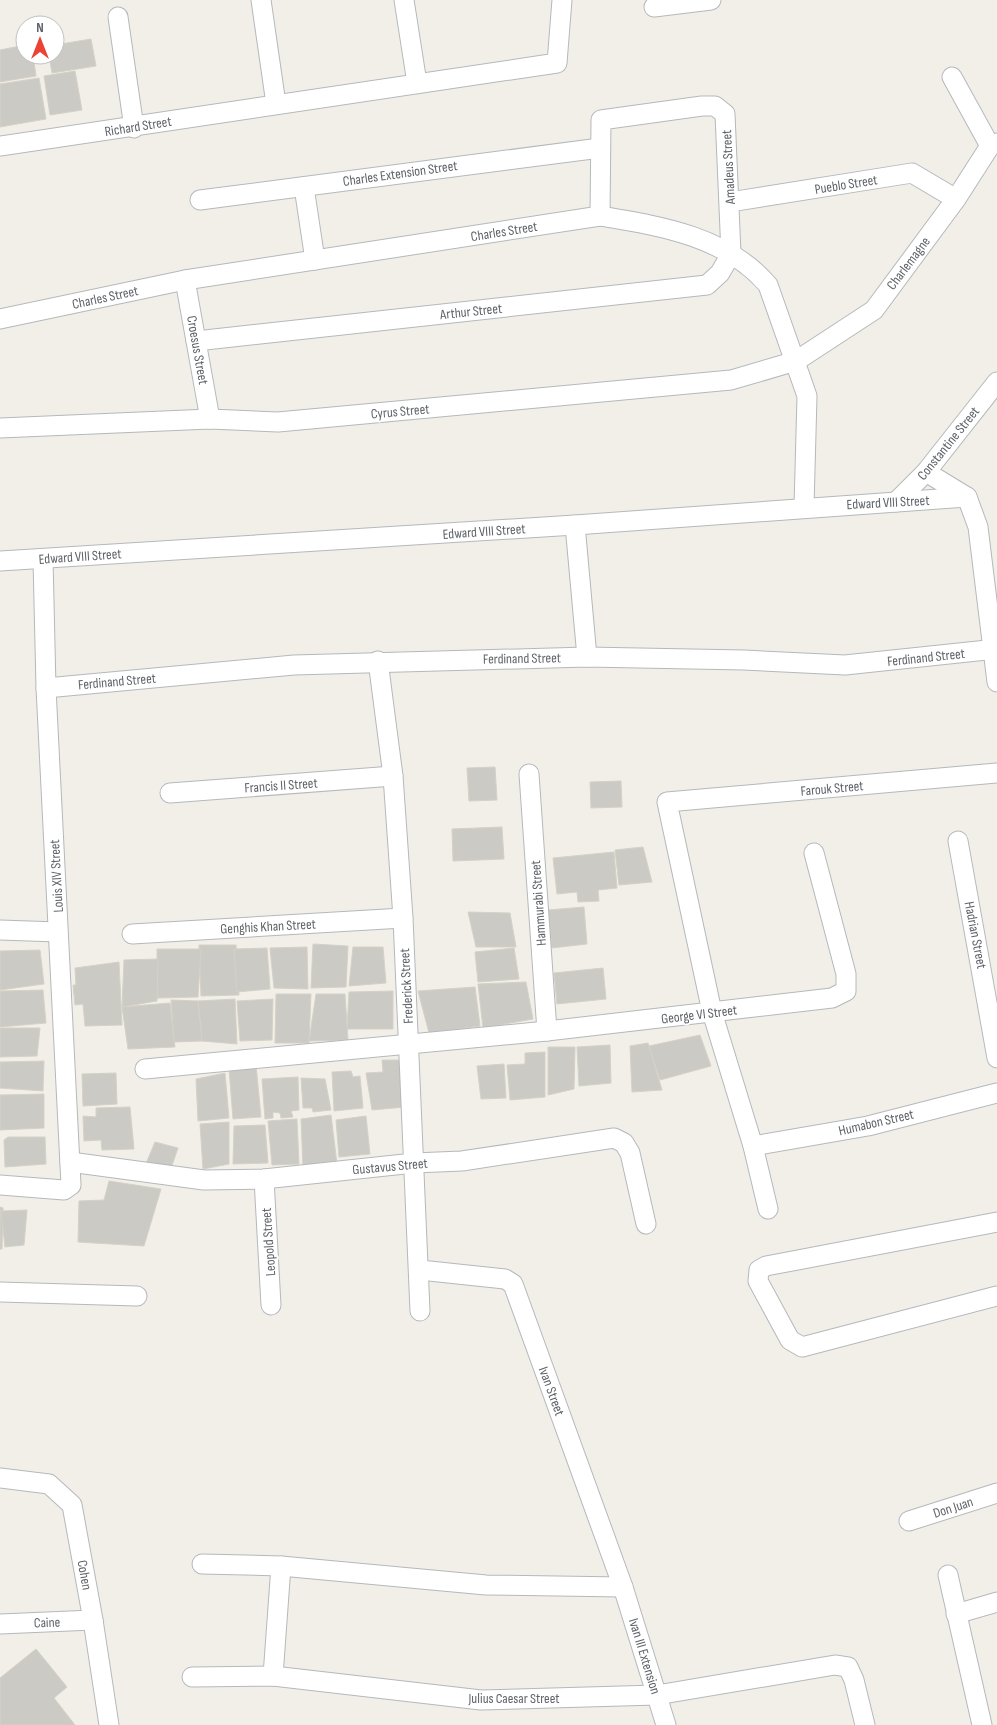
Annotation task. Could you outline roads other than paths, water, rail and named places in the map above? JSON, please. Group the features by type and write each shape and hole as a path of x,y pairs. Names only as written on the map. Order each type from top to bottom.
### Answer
{"street":[{"path":"261,0 276,104"},
{"path":"404,0 417,83"},
{"name":"Richard Street","path":"0,146 134,128 276,104 557,63 562,0"},
{"path":"654,7 706,0"},
{"path":"118,17 134,128"},
{"path":"952,77 993,144"},
{"name":"Amadeus Street","path":"600,148 601,120 715,106 725,114 731,254"},
{"name":"Charlemagne","path":"796,361 874,310 956,199 993,144"},
{"path":"600,148 600,216"},
{"name":"Charles Extension Street","path":"200,200 600,148"},
{"name":"Pueblo Street","path":"730,202 912,173 956,199"},
{"path":"304,187 315,260"},
{"name":"Charles Street","path":"0,319 185,280 600,216 683,232 731,254 755,270 768,285 807,396 804,507"},
{"name":"Arthur Street","path":"196,341 707,286 720,273 731,254"},
{"name":"Croesus Street","path":"185,280 210,419"},
{"name":"Cyrus Street","path":"0,428 210,419 278,422 731,380 796,361"},
{"name":"Constantine Street","path":"896,502 926,472 991,396 997,382"},
{"path":"926,472 967,497 978,527 996,649 997,682"},
{"name":"Edward VIII Street","path":"0,561 575,525 804,507 967,497"},
{"path":"575,525 587,657"},
{"name":"Louis XIV Street","path":"0,1185 64,1190 71,1185 46,688 43,559"},
{"name":"Ferdinand Street","path":"46,688 294,665 378,661 587,657 656,660 744,660 845,665 996,649"},
{"name":"Frederick Street","path":"378,661 393,776 403,918 420,1270 420,1311"},
{"name":"Hammurabi Street","path":"529,774 547,1031"},
{"name":"Farouk Street","path":"712,1012 668,802 997,774"},
{"name":"Francis II Street","path":"170,794 393,776"},
{"name":"Hadrian Street","path":"958,841 990,966 997,1058"},
{"name":"George VI Street","path":"144,1068 547,1031 832,998 846,991 846,974 814,852"},
{"name":"Genghis Khan Street","path":"132,934 403,918"},
{"path":"0,930 58,932"},
{"path":"712,1012 753,1146 768,1209"},
{"name":"Humabon Street","path":"753,1146 868,1126 997,1093"},
{"name":"Gustavus Street","path":"70,1162 204,1180 264,1179 414,1163 462,1161 614,1138 624,1143 630,1153 646,1224"},
{"name":"Leopold Street","path":"264,1179 272,1306"},
{"path":"997,1222 766,1266 759,1270 758,1281 790,1340 802,1347 997,1296"},
{"name":"Ivan Street","path":"420,1270 505,1279 512,1284 623,1587"},
{"path":"0,1292 137,1296"},
{"name":"Cohen","path":"0,1478 49,1484 72,1505 93,1620 109,1725"},
{"name":"Don Juan","path":"909,1521 997,1493"},
{"path":"202,1564 281,1566 486,1585 623,1587"},
{"path":"273,1676 281,1566"},
{"path":"948,1575 982,1725"},
{"name":"Ivan III Extension","path":"623,1587 666,1725"},
{"path":"956,1614 997,1602"},
{"name":"Caine","path":"0,1624 93,1620"},
{"name":"Julius Caesar Street","path":"192,1676 273,1676 481,1700 657,1695 835,1665 848,1667 854,1680 865,1725"}]}
